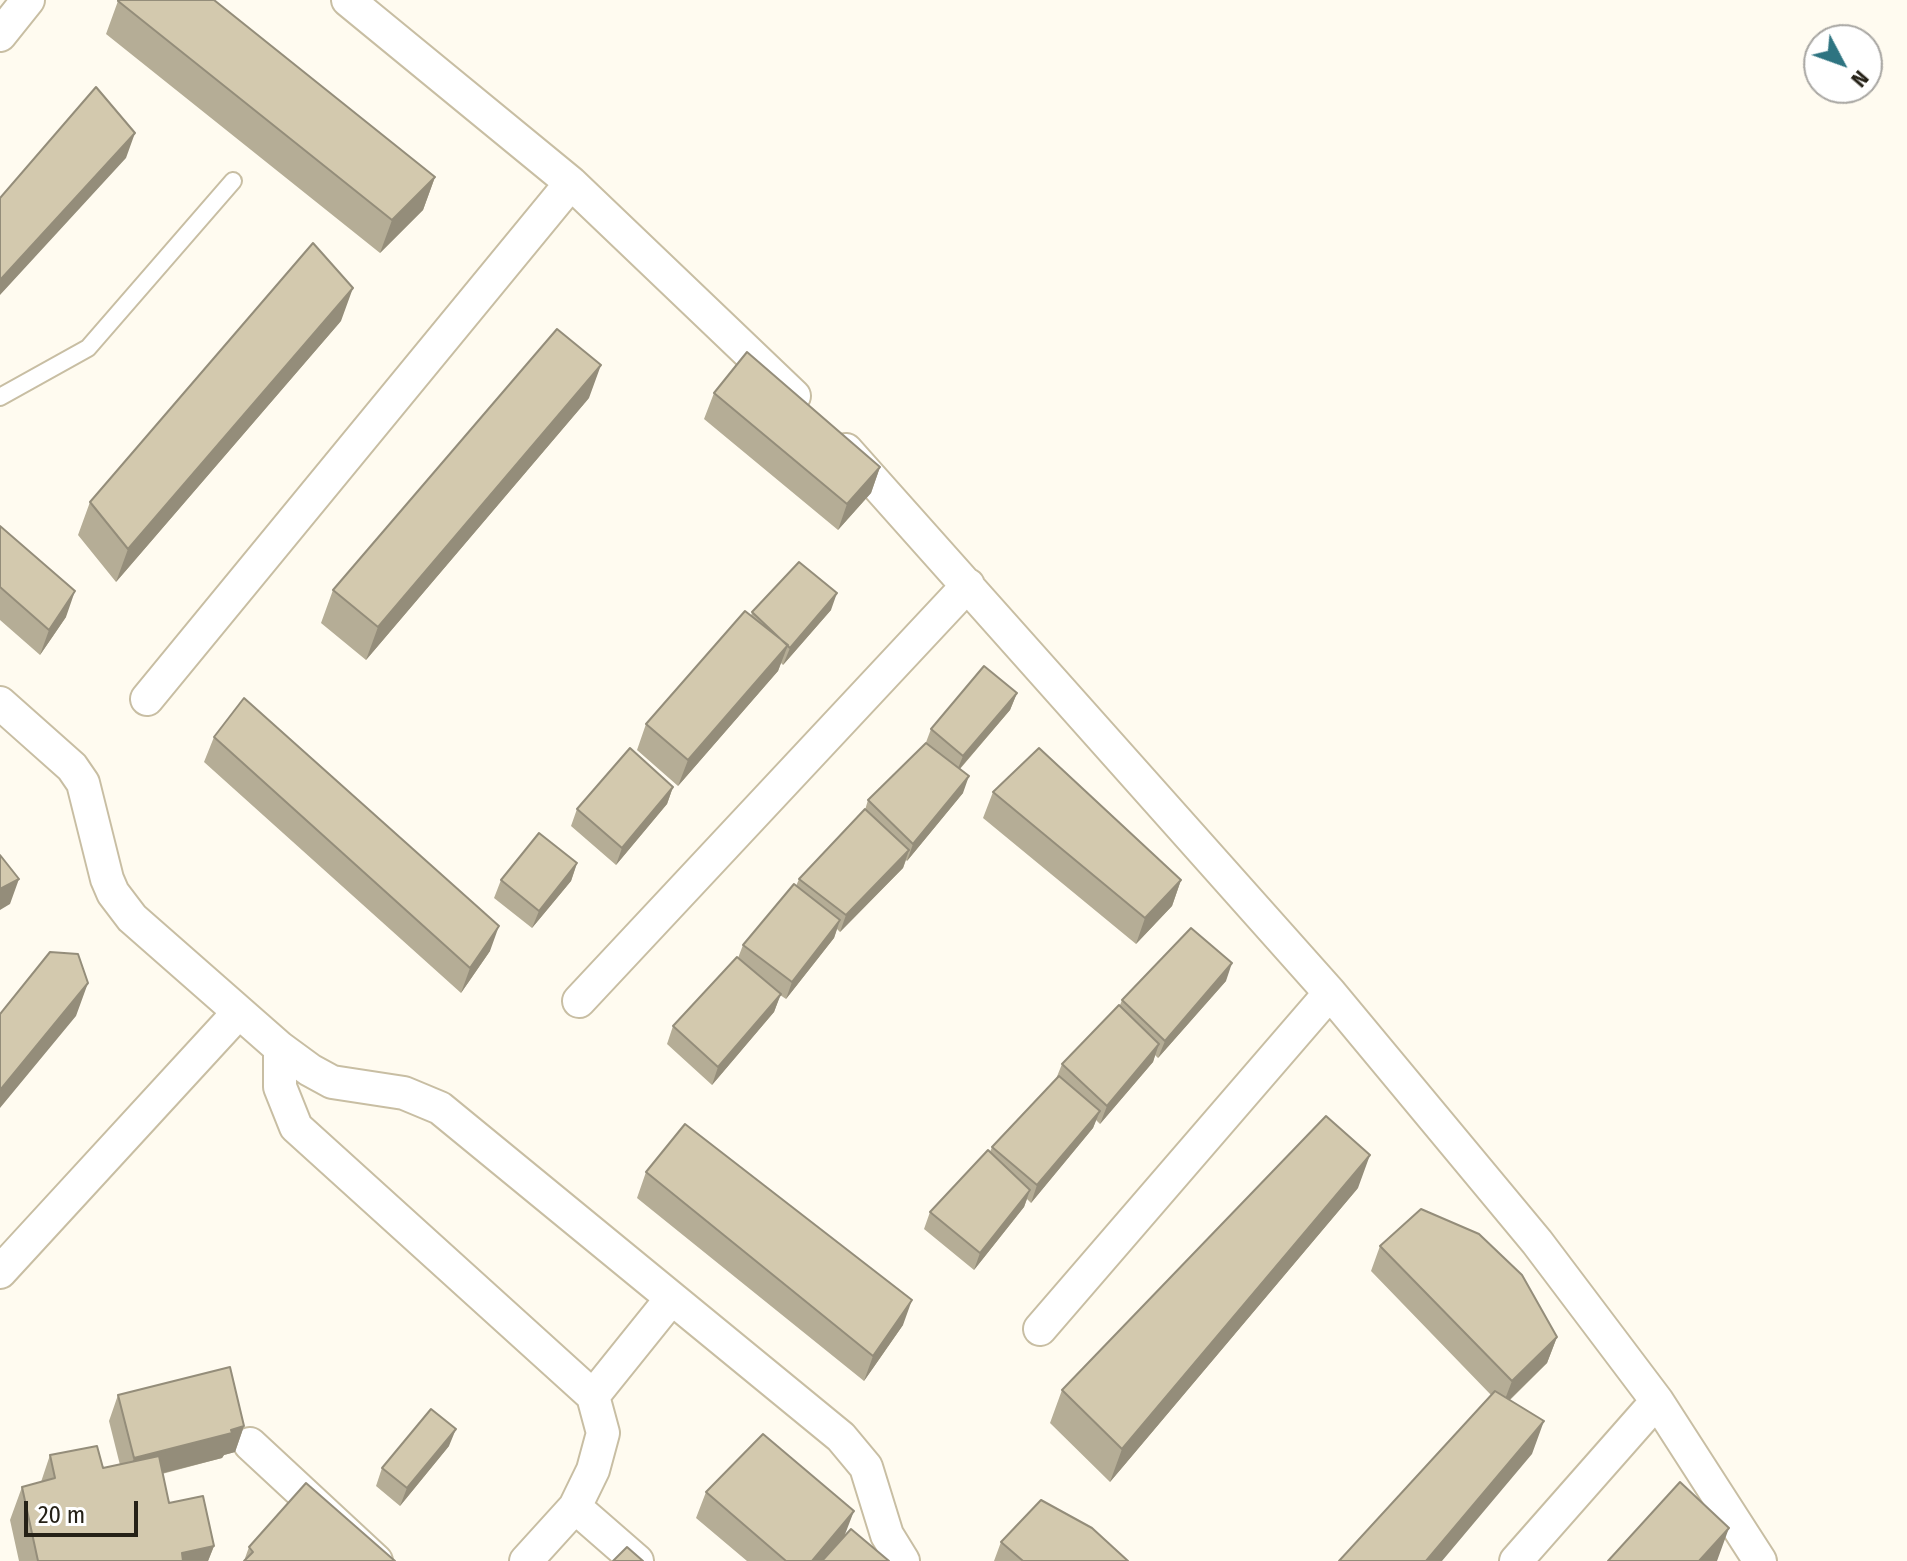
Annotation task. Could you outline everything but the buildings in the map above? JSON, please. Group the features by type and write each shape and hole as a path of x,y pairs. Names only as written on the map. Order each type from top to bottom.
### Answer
{"street":[{"path":"0,35 28,0"},
{"path":"348,0 571,183 819,422 879,484 1330,993 1537,1242 1657,1401 1760,1561"},
{"path":"147,699 571,183"},
{"path":"579,1001 968,585"},
{"path":"0,703 72,767 83,783 107,879 121,906 280,1048 310,1070 332,1082 404,1093 440,1108 841,1437 866,1467 887,1535 903,1561"},
{"path":"1040,1329 1330,993"},
{"path":"0,1272 239,1012"},
{"path":"280,1048 280,1087 296,1127 593,1396 603,1433 593,1470 575,1507 526,1561"},
{"path":"593,1396 671,1299"},
{"path":"1516,1561 1657,1401"},
{"path":"250,1444 376,1561"},
{"path":"575,1507 637,1561"}],"lane":[{"path":"0,397 88,348 233,181"}]}
